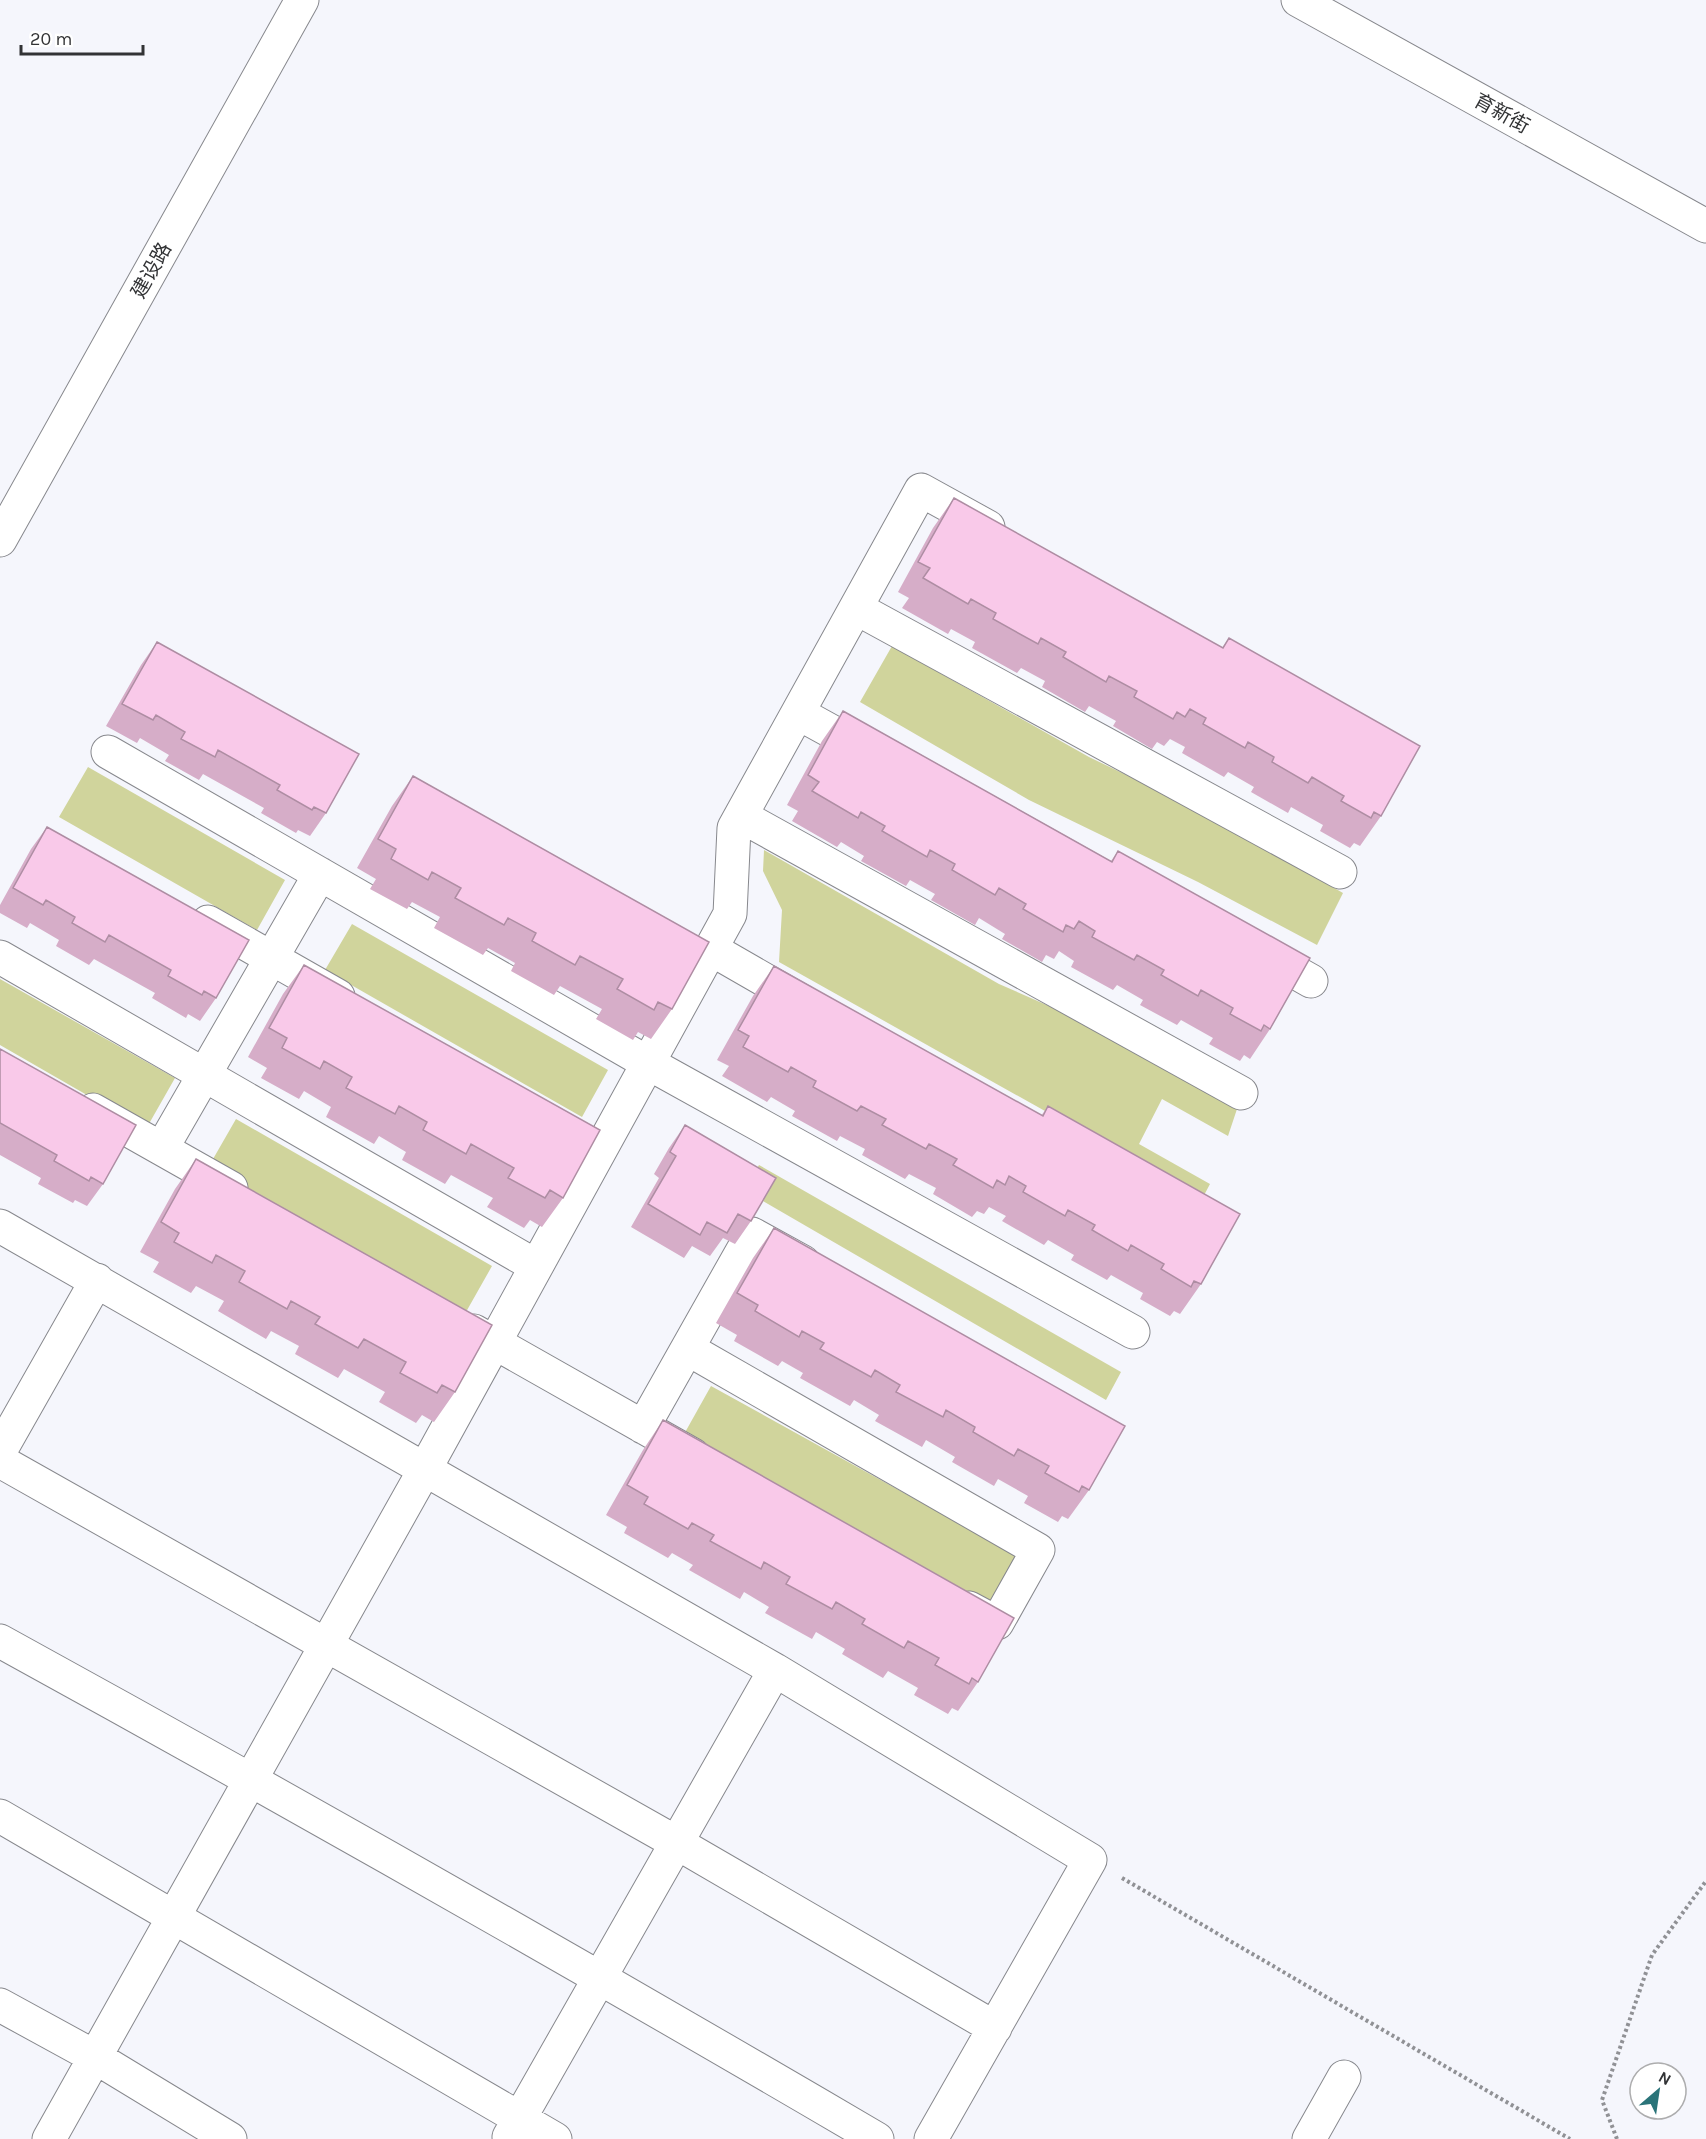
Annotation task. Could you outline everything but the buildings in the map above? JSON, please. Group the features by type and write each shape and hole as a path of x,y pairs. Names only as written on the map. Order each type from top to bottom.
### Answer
{"street":[{"name":"建设路","path":"0,540 302,0"},
{"name":"育新街","path":"1298,0 1706,226"},
{"path":"49,2139 425,1469 730,914 734,828 921,490 1014,542"},
{"path":"856,608 1340,872"},
{"path":"798,713 892,765"},
{"path":"108,752 648,1063 1132,1332"},
{"path":"741,816 1242,1093"},
{"path":"162,1148 321,874"},
{"path":"181,907 365,1011"},
{"path":"1240,942 1311,981"},
{"path":"711,949 832,1019"},
{"path":"0,957 536,1266"},
{"path":"71,1097 253,1201"},
{"path":"571,1129 602,1147"},
{"path":"0,1226 98,1280 775,1670 1090,1860 931,2139"},
{"path":"643,1427 752,1233 834,1279"},
{"path":"0,1450 98,1280"},
{"path":"444,1313 716,1468"},
{"path":"688,1349 1038,1550 997,1623 945,1594"},
{"path":"0,1461 327,1644 995,2028"},
{"path":"0,1641 251,1779 600,1977 878,2139"},
{"path":"513,2129 775,1670"},
{"path":"0,1816 174,1916 513,2129 555,2139"},
{"path":"0,2005 95,2057 230,2139"},
{"path":"1309,2139 1344,2077"}],"path":[{"path":"1090,1860 1570,2139"},
{"path":"1617,2139 1602,2100 1644,1978 1652,1956 1706,1881"}],"green space":[{"path":"892,646 1089,757 1195,808 1343,893 1317,945 1198,882 1029,800 860,702"},
{"path":"88,767 285,880 257,930 59,817"},
{"path":"764,850 999,984 1074,1017 1237,1109 1228,1136 1162,1099 1139,1144 1210,1184 1202,1199 779,962 782,910 763,871"},
{"path":"352,924 608,1070 582,1117 325,970"},
{"path":"0,979 175,1078 146,1129 0,1045"},
{"path":"236,1119 492,1266 466,1312 209,1166"},
{"path":"759,1165 1121,1372 1106,1400 744,1190"},
{"path":"711,1386 1018,1556 990,1605 683,1436"}]}
